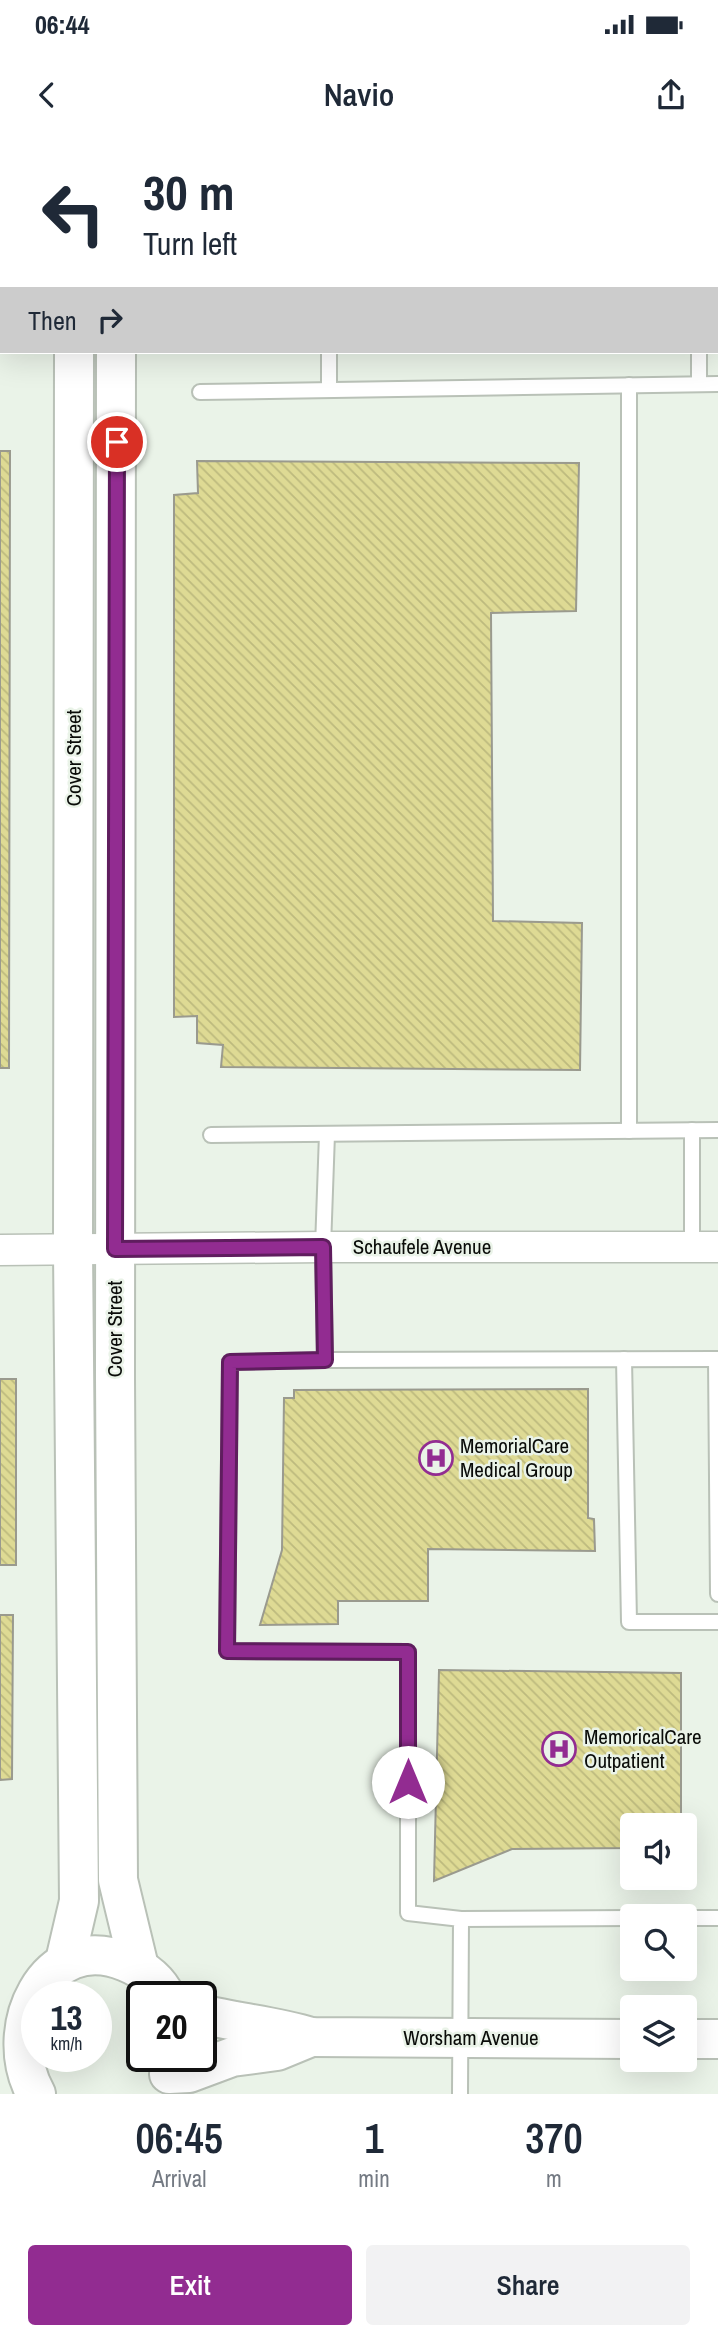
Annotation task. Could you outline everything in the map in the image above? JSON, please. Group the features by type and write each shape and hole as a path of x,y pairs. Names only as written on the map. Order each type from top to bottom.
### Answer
{"street":[{"name":"Cover Street","path":"65,1961 79,1901 74,1250 75,354"},
{"name":"Cover Street","path":"116,354 117,1880 139,1968"},
{"name":"Schaufele Avenue","path":"0,1250 705,1247"},
{"path":"18,2076 10,2005 47,1971 65,1961 90,1955 103,1956 139,1968 154,1981"},
{"name":"Worsham Avenue","path":"217,2018 278,2027 311,2037 620,2039"},
{"name":"Worsham Avenue","path":"166,2075 189,2073 232,2057 278,2051 311,2037"},
{"path":"697,2039 718,2039"}],"lane":[{"path":"329,354 329,390"},
{"path":"699,354 699,384"},
{"path":"200,392 718,384"},
{"path":"629,385 629,1131"},
{"path":"692,1130 705,1247"},
{"path":"211,1135 718,1130"},
{"path":"325,1360 323,1247 327,1134"},
{"path":"624,1359 629,1622 718,1622"},
{"path":"620,1918 461,1919 408,1913 408,1652 227,1651 230,1362 717,1359 718,1594"},
{"path":"697,1918 718,1918"},
{"path":"460,2094 461,1919"}],"building":[{"path":"0,451 10,451 9,1068 0,1068"},
{"path":"197,461 579,463 576,611 491,613 493,921 582,923 580,1070 221,1067 223,1045 197,1043 197,1016 174,1017 174,495 198,493"},
{"path":"0,1379 16,1379 16,1565 0,1565"},
{"name":"MemorialCare Medical Group","path":"588,1389 588,1518 594,1519 595,1551 428,1549 428,1601 338,1601 338,1624 260,1625 282,1550 284,1398 294,1398 294,1390"},
{"path":"0,1615 13,1615 12,1779 0,1780"},
{"name":"MemoricalCare Outpatient","path":"439,1670 681,1673 681,1813 620,1813 620,1848 512,1849 434,1881"}],"place":[{"name":"MemorialCare Medical Group","path":"436,1458"},
{"name":"MemoricalCare Outpatient","path":"559,1749"}],"route":[{"path":"117,442 115,1249 323,1247 325,1360 230,1362 227,1651 408,1652 408,1782"}]}
